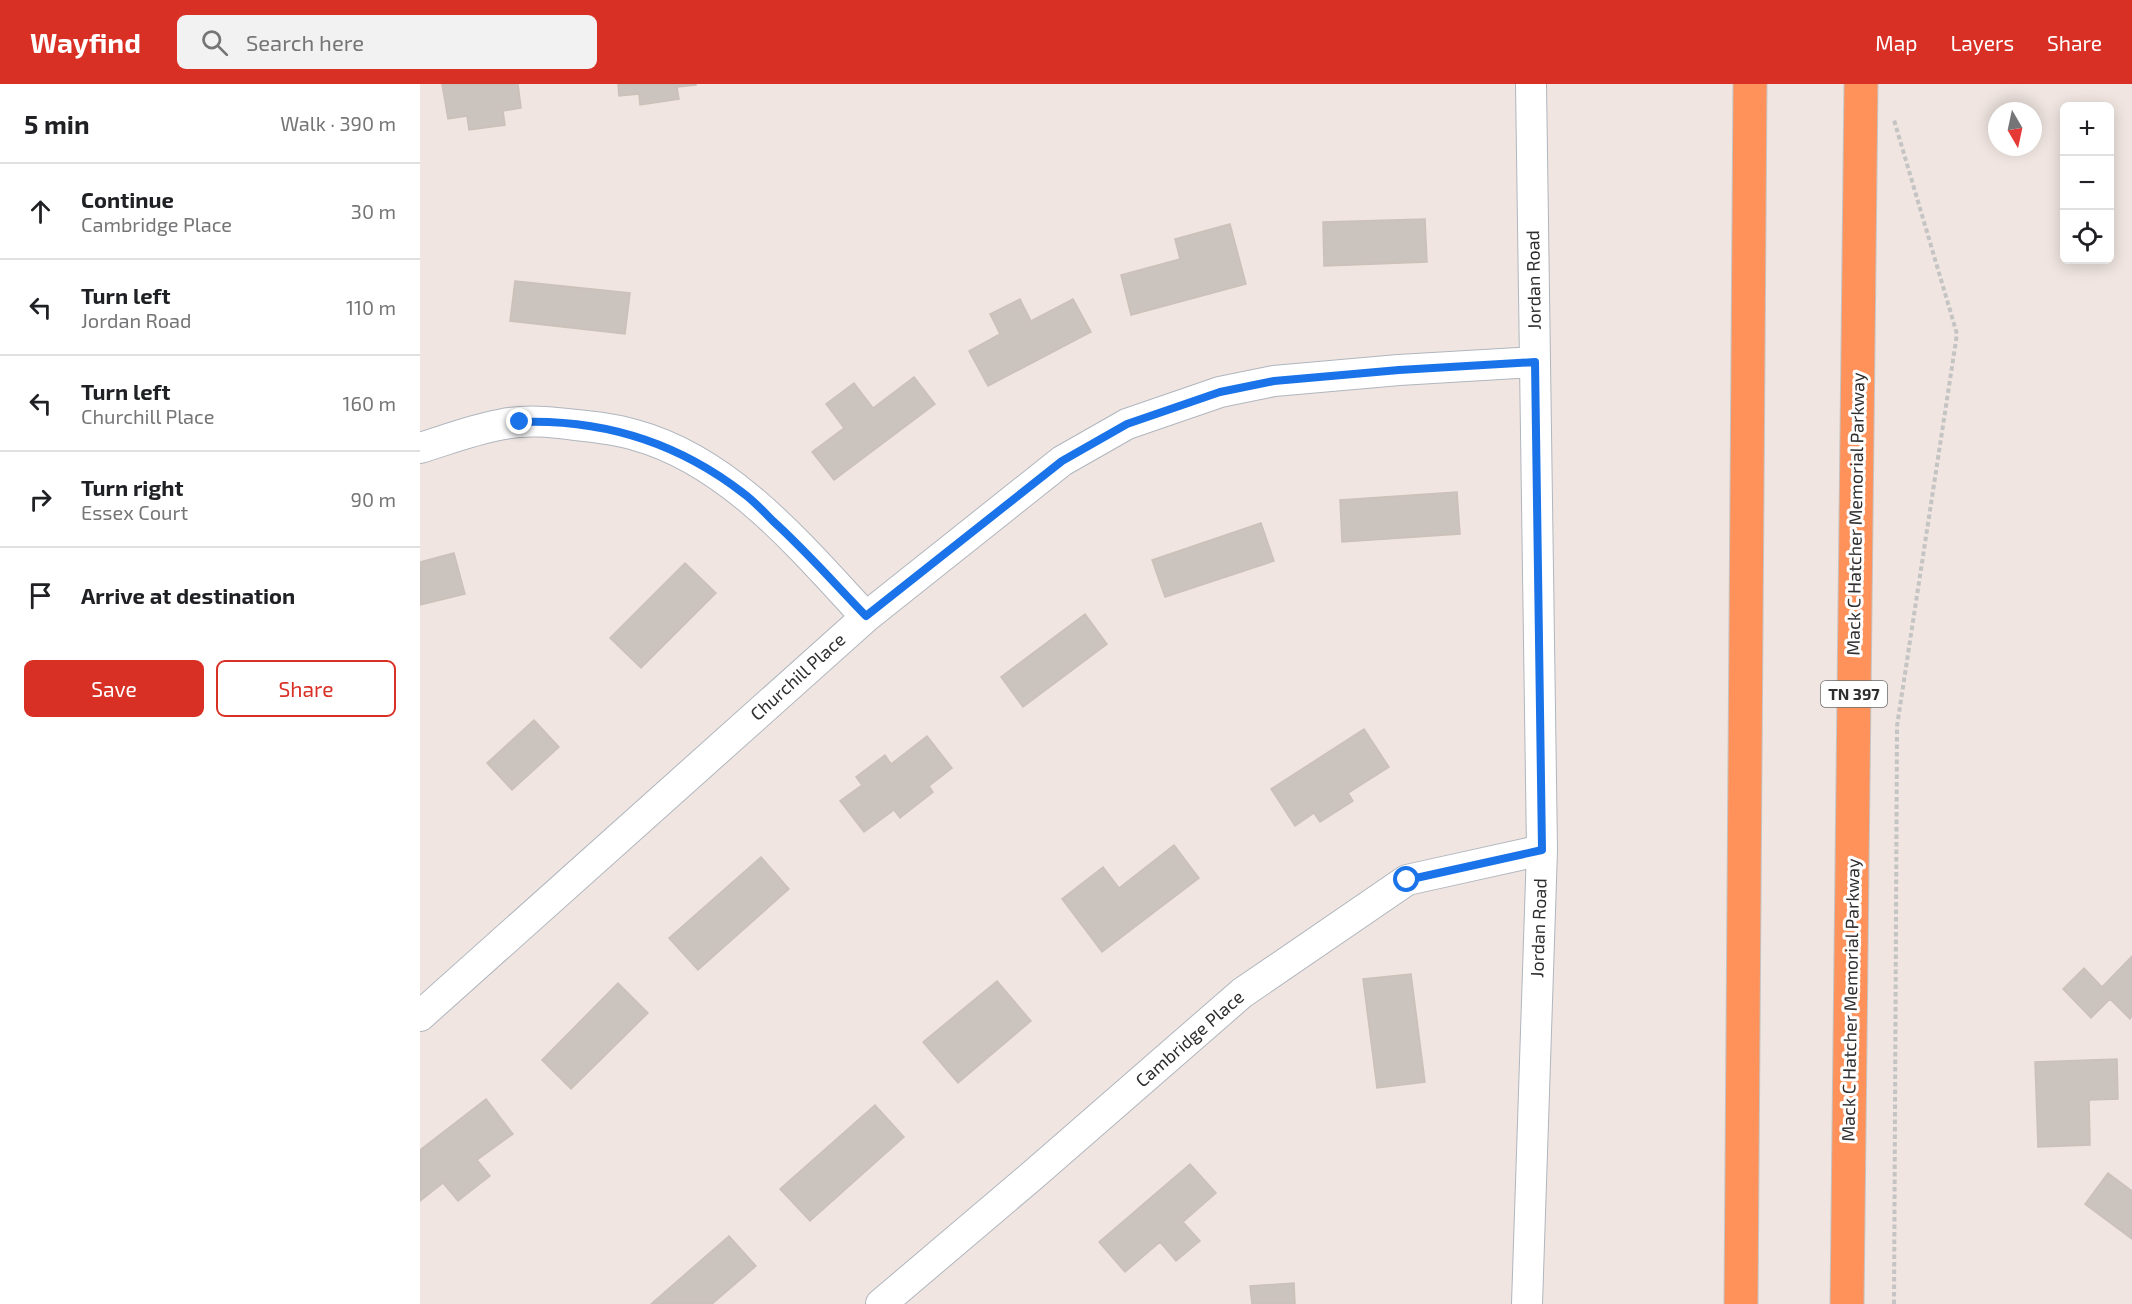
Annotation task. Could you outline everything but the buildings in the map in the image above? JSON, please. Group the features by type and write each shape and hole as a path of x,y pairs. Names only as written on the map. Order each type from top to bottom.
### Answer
{"highway":[{"path":"1741,1304 1750,84"},
{"name":"Mack C Hatcher Memorial Parkway","path":"1847,1304 1861,84"}],"street":[{"name":"Jordan Road","path":"1527,1304 1542,850 1531,84"},
{"name":"Churchill Place","path":"420,1016 866,616 1062,461 1127,424 1220,392 1274,381 1399,370 1535,362"},
{"path":"420,448 500,424 520,422 543,421 636,435 675,450 710,470 744,494 806,551 866,616"},
{"name":"Cambridge Place","path":"881,1304 1242,993 1407,880 1542,850"}],"path":[{"path":"1893,117 1957,334 1897,726 1894,1304"}],"route":[{"path":"520,422 543,421 596,427 636,435 675,450 710,470 744,494 806,551 866,616 1062,461 1127,424 1220,392 1274,381 1399,370 1535,362 1542,850 1407,880"}]}
